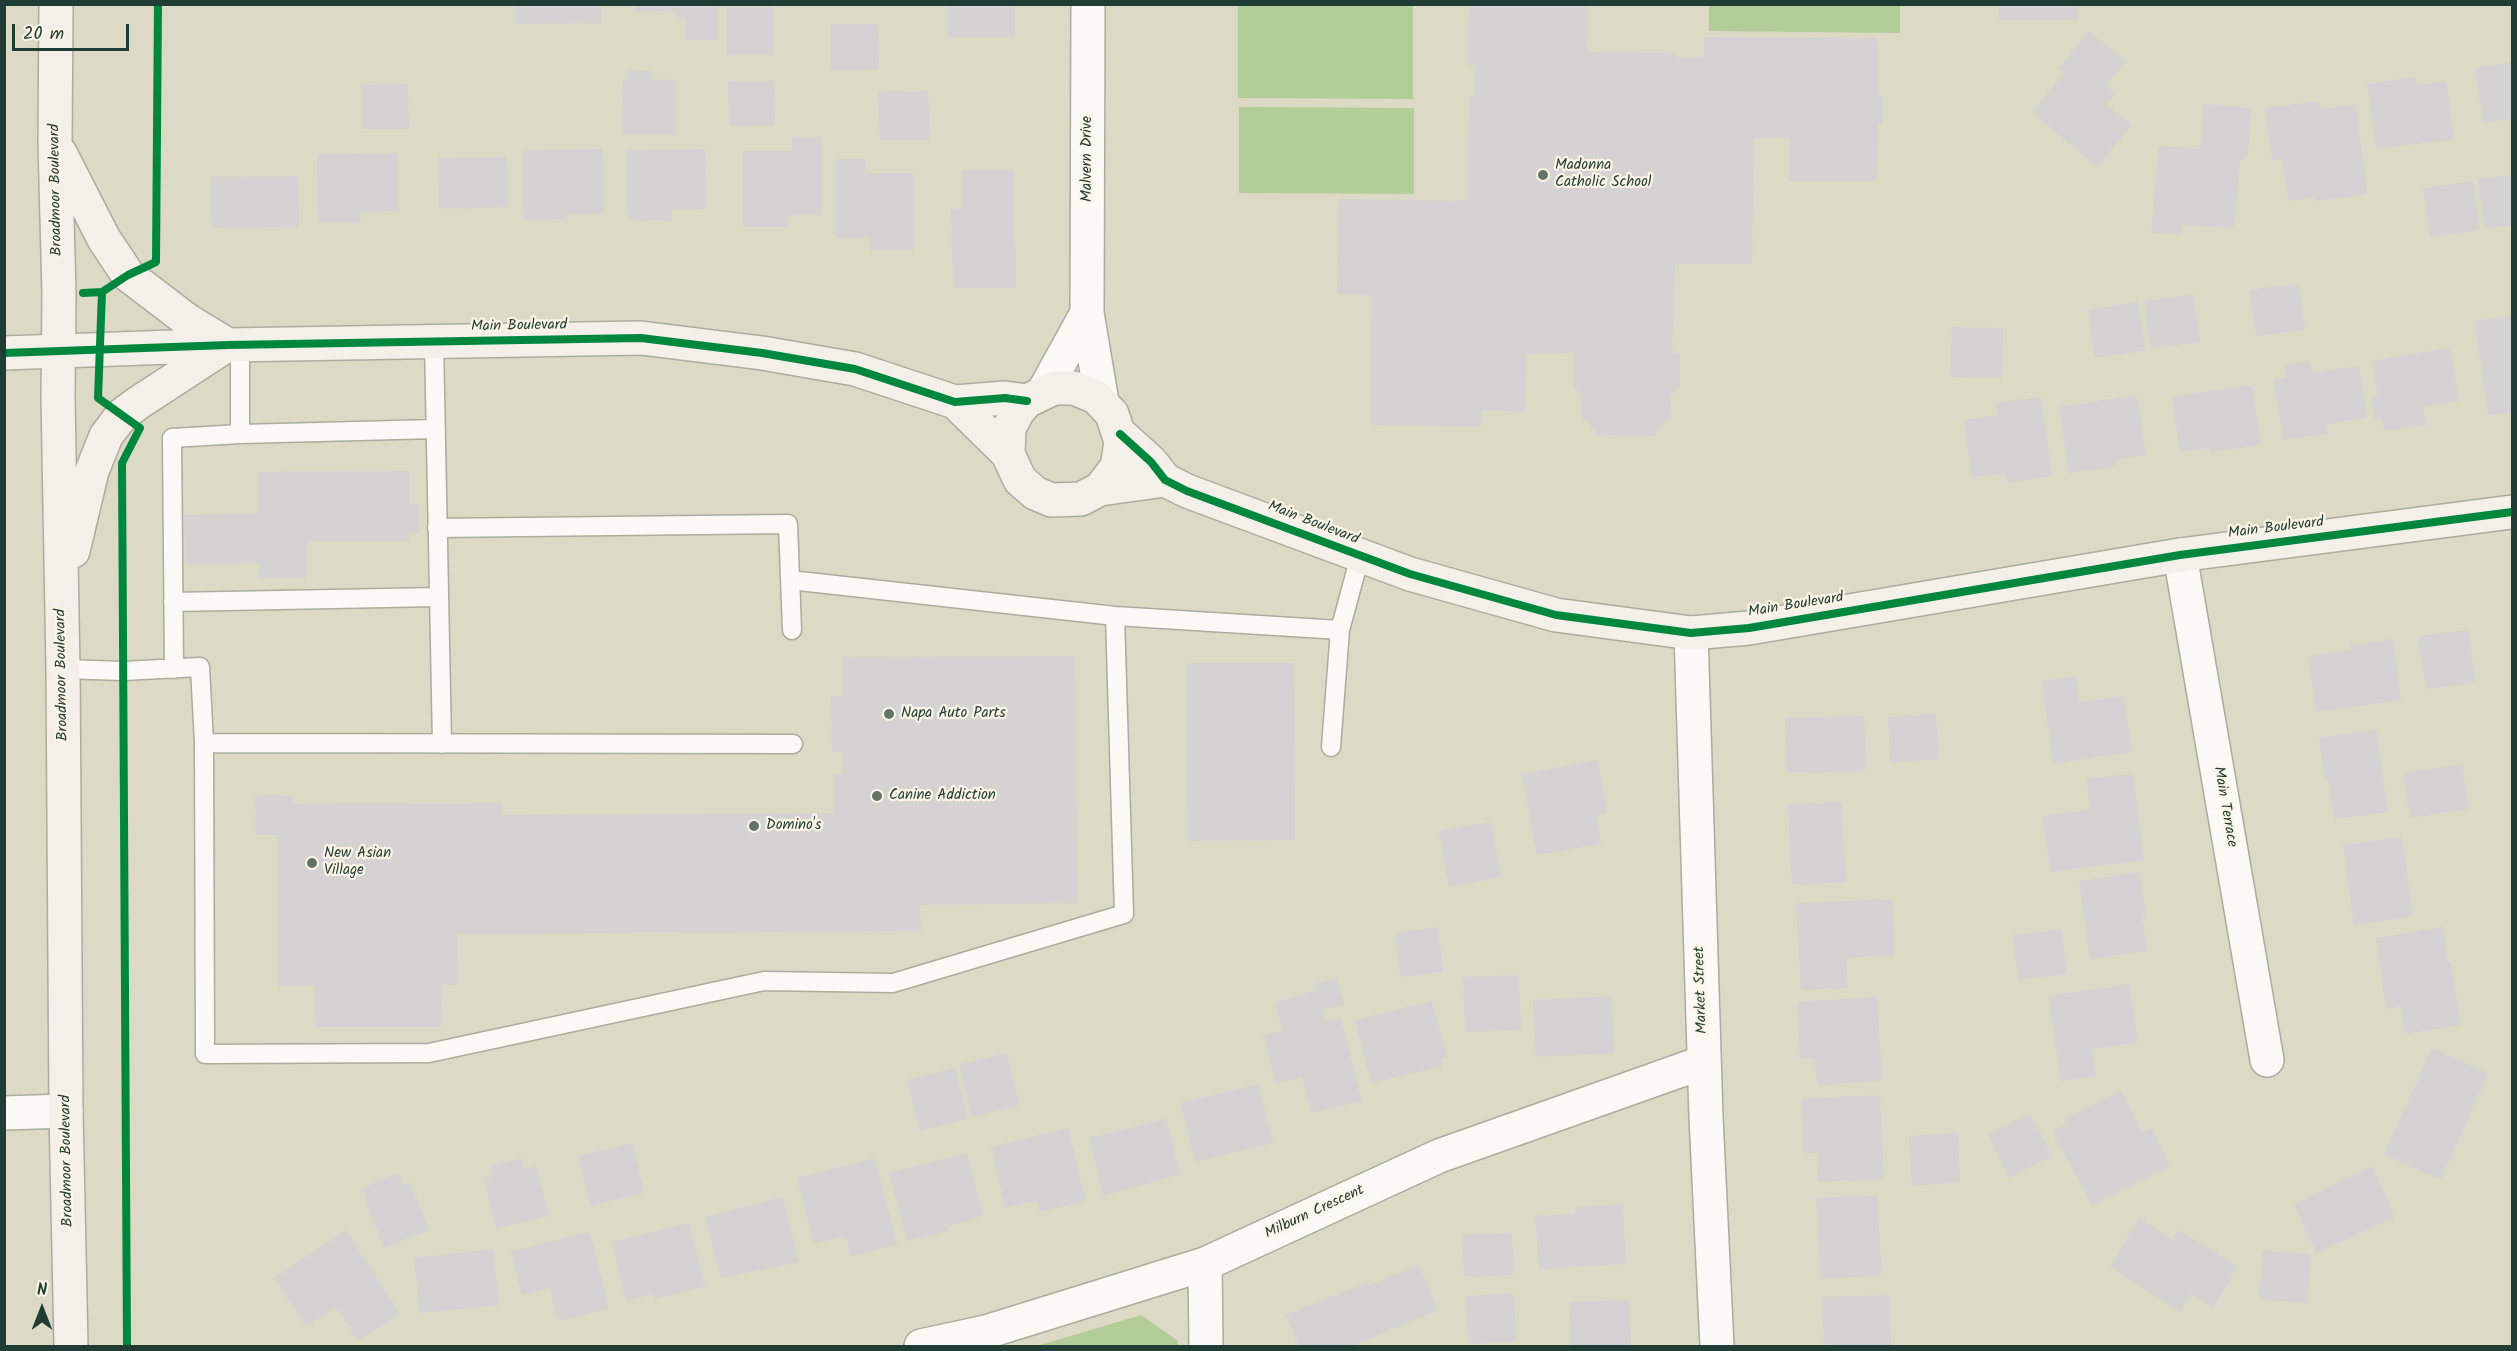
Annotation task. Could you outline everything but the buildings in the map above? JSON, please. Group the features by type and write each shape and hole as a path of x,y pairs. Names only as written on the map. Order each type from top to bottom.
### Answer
{"street":[{"name":"Broadmoor Boulevard","path":"56,4 55,143 63,669 66,1111 71,1347"},
{"name":"Malvern Drive","path":"1088,4 1087,313 1101,402"},
{"path":"55,143 104,239 128,275 187,320 234,345"},
{"name":"Malvern Drive","path":"1035,396 1087,313"},
{"name":"Main Boulevard","path":"4,353 234,345 641,338 762,352 855,369 955,402 1035,396 1054,388 1074,388 1096,397 1112,414 1120,434 1151,462 1165,480 1187,491 1410,574 1556,615 1691,633 1749,628 2180,555 2512,512"},
{"path":"62,599 92,471 106,436 122,416 138,403 234,345"},
{"path":"1008,454 1009,428 1018,411 1035,396"},
{"name":"Main Boulevard","path":"955,402 1008,454 1020,480 1035,493 1051,500 1081,499 1100,489 1165,480"},
{"path":"1100,489 1117,467 1120,434"},
{"name":"Main Terrace","path":"2180,555 2267,1060"},
{"name":"Market Street","path":"1691,633 1704,1062 1717,1347"},
{"name":"Milburn Crescent","path":"921,1347 986,1339 1206,1263 1439,1156 1704,1062"},
{"path":"4,1113 66,1111"},
{"path":"1206,1263 1206,1347"}],"lane":[{"path":"434,342 442,744"},
{"path":"234,345 240,434"},
{"path":"174,669 172,438 436,429"},
{"path":"437,528 788,524 792,630"},
{"path":"1331,747 1340,630 1360,556"},
{"path":"790,580 1115,616 1340,630"},
{"path":"173,602 439,597"},
{"path":"63,669 123,671 200,667 204,743 205,1054 429,1053 764,981 893,982 1124,914 1115,616"},
{"path":"204,743 793,744"}],"green space":[{"path":"1238,5 1413,5 1413,99 1238,98"},
{"path":"1709,5 1900,5 1900,33 1709,31"},
{"path":"1239,107 1414,108 1414,194 1239,193"},
{"path":"1141,1315 1178,1341 1178,1346 1037,1346"}],"cycle path":[{"path":"83,293 102,292 128,275 156,262 158,4"},
{"path":"102,292 98,398 140,428 122,463 127,1346"},
{"path":"4,353 228,345 641,338 762,353 855,369 955,402 1005,398 1027,401"},
{"path":"1120,434 1151,462 1165,480 1187,491 1410,574 1556,615 1691,633 1749,628 2180,555 2512,512"}],"place":[{"name":"Madonna Catholic School","path":"1543,175"},
{"name":"Napa Auto Parts","path":"889,714"},
{"name":"Canine Addiction","path":"877,796"},
{"name":"Domino's","path":"754,826"},
{"name":"New Asian Village","path":"312,863"}]}
